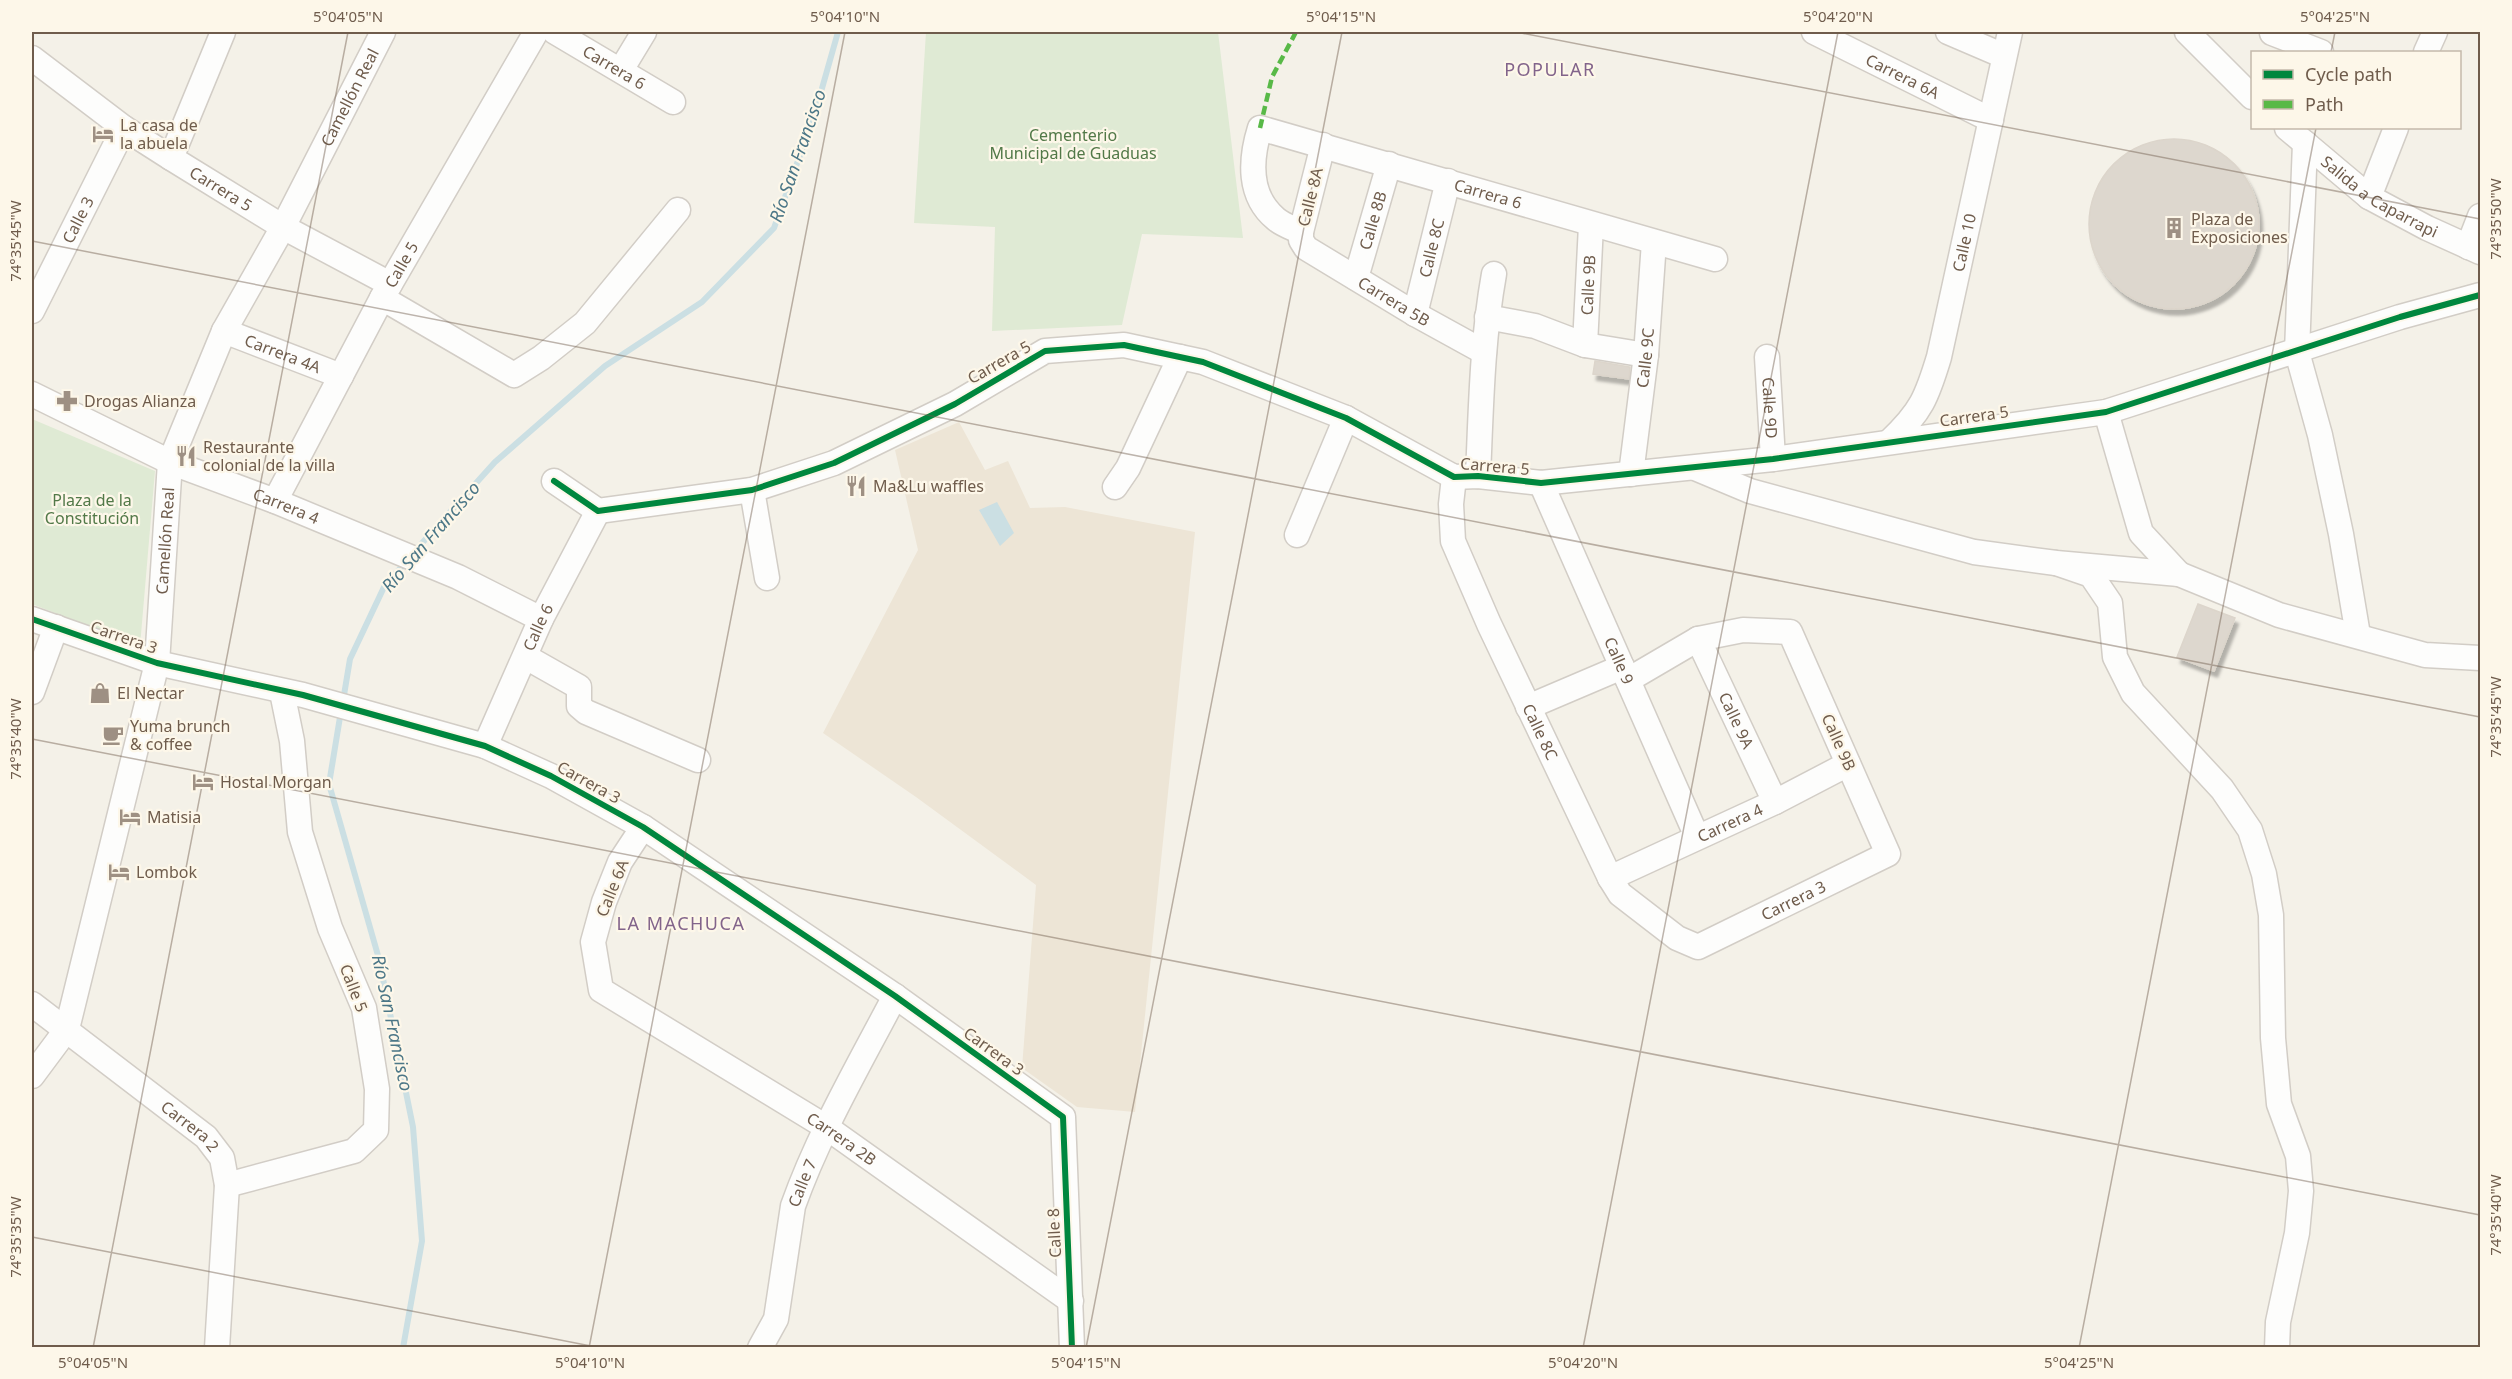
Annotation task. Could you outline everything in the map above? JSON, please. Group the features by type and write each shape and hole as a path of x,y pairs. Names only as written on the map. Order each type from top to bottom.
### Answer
{"street":[{"path":"171,158 223,32"},
{"name":"Camellón Real","path":"32,1076 67,1029 157,663 170,462 224,331 283,227 383,32"},
{"name":"Calle 5","path":"275,501 386,291 536,32"},
{"name":"Carrera 6","path":"555,32 673,102"},
{"path":"621,70 644,32"},
{"name":"Carrera 6A","path":"1814,32 1991,120"},
{"path":"1948,32 2004,56"},
{"name":"Calle 10","path":"1890,441 1910,422 1928,393 1939,357 2010,32"},
{"path":"2187,32 2251,92"},
{"path":"2426,51 2435,32"},
{"path":"2270,39 2317,51"},
{"name":"Carrera 5","path":"32,58 124,128 386,291 514,375 541,358 585,323 678,210"},
{"name":"Calle 3","path":"32,311 124,128"},
{"name":"Carrera 6","path":"1303,240 1277,220 1262,204 1253,178 1253,152 1260,128 1715,259"},
{"path":"2369,197 2396,129"},
{"path":"2296,135 2297,351 2322,446 2341,534 2358,635"},
{"name":"Salida a Caparrapi","path":"2296,135 2369,197 2427,228 2474,249"},
{"name":"Calle 8A","path":"1303,240 1323,145"},
{"name":"Calle 8B","path":"1356,278 1389,164"},
{"name":"Calle 8C","path":"1415,314 1448,181"},
{"path":"2474,249 2481,216"},
{"name":"Calle 9B","path":"1585,345 1591,225"},
{"name":"Carrera 5B","path":"1303,240 1356,278 1484,352"},
{"name":"Calle 9C","path":"1631,474 1646,356 1654,242"},
{"path":"1466,476 1494,274"},
{"name":"Carrera 5","path":"598,511 752,490 834,463 955,404 1045,351 1124,345 1203,362 1346,418 1466,476 1541,483 1773,459 2106,412 2400,317 2481,294"},
{"path":"1487,317 1535,326 1585,345 1646,356"},
{"name":"Carrera 4A","path":"224,331 341,376"},
{"path":"1115,488 1128,468 1180,357"},
{"name":"Calle 9D","path":"1767,357 1773,459"},
{"name":"Carrera 4","path":"32,394 170,462 275,501 352,533 458,578 541,619"},
{"path":"2106,412 2141,534 2179,574"},
{"path":"1297,535 1346,418"},
{"path":"1692,467 1750,491 1974,552 2056,563 2179,574 2279,615 2425,655 2481,658"},
{"name":"Calle 8C","path":"1466,476 1451,504 1453,541 1610,878 1620,894 1677,939 1698,947"},
{"path":"555,481 598,511"},
{"name":"Calle 9","path":"1541,483 1697,837"},
{"path":"752,490 766,578"},
{"name":"Calle 6","path":"485,746 541,619 598,511"},
{"path":"2056,563 2091,575 2110,603 2115,657 2133,693 2222,789 2250,830 2264,874 2271,915 2273,1038 2279,1104 2298,1156 2301,1191 2297,1233 2278,1322 2277,1347"},
{"name":"Carrera 3","path":"32,619 157,663 292,694 485,746 551,776 643,827 895,996 1063,1117"},
{"path":"32,692 57,627"},
{"name":"Calle 9B","path":"1698,639 1743,630 1790,632 1888,854"},
{"path":"1528,706 1625,674 1698,639"},
{"name":"Calle 9A","path":"1698,639 1775,801"},
{"path":"526,657 579,687 579,706 586,712 698,760"},
{"name":"Calle 5","path":"227,1185 354,1151 376,1130 377,1089 364,1008 330,928 300,832 292,741 292,694"},
{"name":"Carrera 4","path":"1610,878 1775,801 1848,764"},
{"name":"Calle 6A","path":"601,990 593,942 601,912 620,862 643,827"},
{"name":"Carrera 3","path":"1698,947 1888,854"},
{"name":"Carrera 2B","path":"601,990 826,1127 1071,1301"},
{"name":"Calle 7","path":"760,1347 776,1319 793,1206 826,1127 895,996"},
{"name":"Carrera 2","path":"32,1004 206,1137 222,1158 227,1185 217,1347"},
{"name":"Calle 8","path":"1063,1117 1072,1347"}],"shaded area":[{"path":"959,422 985,470 1008,461 1030,508 1065,507 1195,532 1135,1112 1077,1107 1022,1068 1036,885 916,797 823,733 918,550 895,450"},
{"path":"997,502 1014,533 1000,546 979,510"}],"green space":[{"name":"Cementerio Municipal de Guaduas","path":"926,32 1218,32 1243,238 1142,234 1122,325 992,331 995,227 914,223"},
{"name":"Plaza de la Constitución","path":"32,419 155,471 140,646 32,604"}],"building":[{"name":"Plaza de Exposiciones","path":"2174,139 2191,140 2207,145 2234,164 2253,191 2258,207 2258,241 2253,257 2234,284 2207,303 2191,308 2174,309 2157,308 2141,303 2114,284 2095,257 2090,241 2089,224 2090,207 2095,191 2114,164 2141,145 2157,140"},
{"path":"1595,361 1630,367 1629,379 1593,374"},
{"path":"2198,604 2235,618 2214,671 2177,657"}],"waterway":[{"name":"Río San Francisco","path":"414,552 495,462 605,366 702,302 774,228 815,113 838,32"},
{"name":"Río San Francisco","path":"343,701 350,659 385,585 406,562"},
{"name":"Río San Francisco","path":"341,711 329,784 379,959 413,1127 422,1241 403,1348"}],"marked path":[{"path":"1260,128 1272,77 1296,32"}],"cycle path":[{"path":"554,481 598,511 752,490 834,463 955,404 1045,351 1124,345 1203,362 1346,418 1454,477 1478,476 1541,483 1773,459 2106,412 2400,317 2480,295"},
{"path":"32,619 157,663 303,695 485,746 551,776 643,827 895,996 1063,1117 1072,1348"}],"place":[{"name":"La casa de la abuela","path":"103,134"},
{"name":"Plaza de Exposiciones","path":"2174,228"},
{"name":"Drogas Alianza","path":"67,401"},
{"name":"Restaurante colonial de la villa","path":"186,456"},
{"name":"Ma&Lu waffles","path":"856,486"},
{"name":"El Nectar","path":"100,693"},
{"name":"Yuma brunch & coffee","path":"113,735"},
{"name":"Hostal Morgan","path":"203,782"},
{"name":"Matisia","path":"130,817"},
{"name":"Lombok","path":"119,872"}],"district":[{"name":"POPULAR","path":"1550,70"},
{"name":"LA MACHUCA","path":"681,924"}]}
